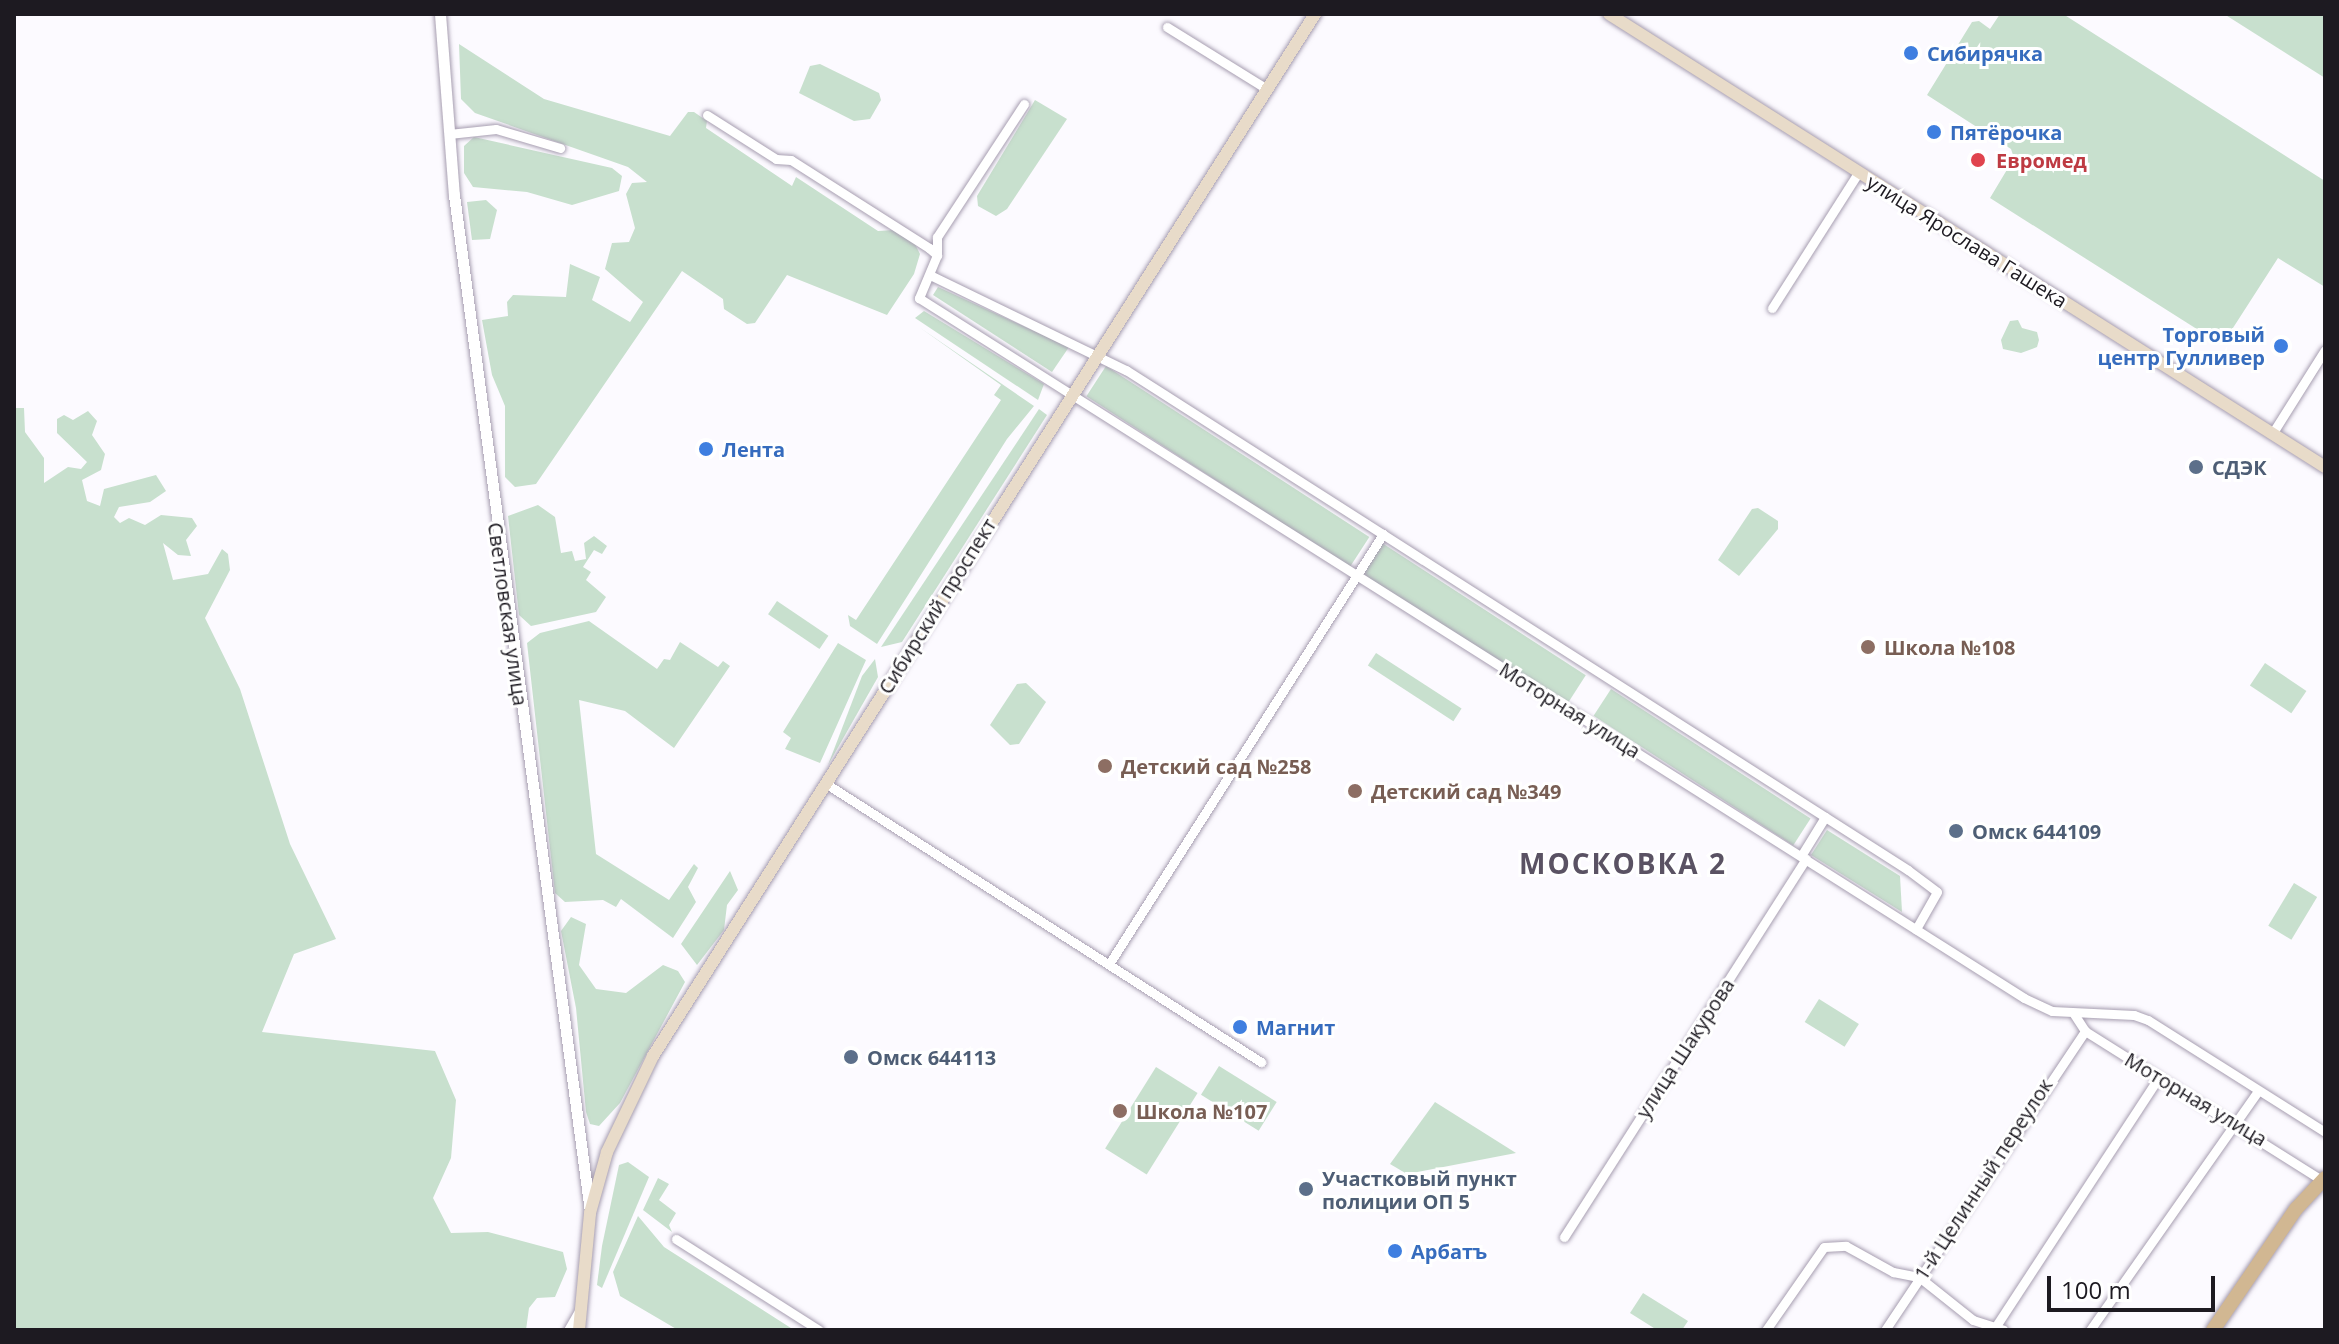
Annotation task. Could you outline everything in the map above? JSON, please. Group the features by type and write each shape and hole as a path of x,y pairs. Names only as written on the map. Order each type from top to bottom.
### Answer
{"main road":[{"name":"Сибирский проспект","path":"579,1330 590,1213 607,1152 653,1056 1315,14"},
{"name":"улица Ярослава Гашека","path":"1609,14 2325,467"},
{"path":"2213,1330 2279,1232 2324,1179"}],"street":[{"name":"Светловская улица","path":"440,14 449,134 590,1213"},
{"path":"1167,27 1267,89"},
{"path":"1024,104 937,237 932,276 1097,354 1825,817 1937,892 1916,929"},
{"path":"707,115 776,159 791,160 937,255"},
{"path":"449,134 496,129 560,148"},
{"path":"1772,308 1858,173"},
{"name":"Моторная улица","path":"932,276 919,298 2036,1005 2074,1014 2134,1015 2148,1020 2325,1132"},
{"path":"2272,434 2325,350"},
{"path":"1109,964 1383,534"},
{"path":"825,783 1261,1062"},
{"name":"улица Шакурова","path":"1564,1237 1803,857 1825,817"},
{"name":"Моторная улица","path":"2074,1014 2085,1031 2324,1179"},
{"name":"1-й Целинный переулок","path":"1885,1330 2085,1031"},
{"path":"1766,1330 1824,1247 1846,1246 1893,1272 1919,1277 1973,1320 1998,1329 2158,1078"},
{"path":"2090,1330 2199,1169 2237,1123 2258,1091"},
{"path":"676,1239 819,1330"},
{"path":"568,1330 580,1308"}],"green space":[{"path":"2000,14 2063,14 2325,181 2325,287 2278,258 2222,345 1990,198 2014,158 2011,149 1927,95 1972,22 1979,21 1990,29"},
{"path":"2224,14 2325,14 2325,78"},
{"path":"459,44 544,99 670,136 688,112 694,112 707,121 706,128 792,186 796,177 878,231 895,230 914,242 920,254 914,274 887,315 787,275 755,323 747,324 724,309 723,299 682,271 536,484 515,487 505,477 505,406 492,375 482,320 508,316 507,302 513,295 566,297 570,264 600,277 592,300 630,322 643,302 605,269 612,243 629,242 635,228 626,194 632,183 647,182 628,167 475,113 461,99"},
{"path":"820,64 879,93 881,100 870,119 854,121 799,93 810,66"},
{"path":"1035,100 1067,119 1007,209 996,216 978,206 977,196"},
{"path":"474,137 612,168 622,176 619,191 572,205 527,192 473,187 464,173 464,146"},
{"path":"486,200 497,210 490,239 472,240 467,202"},
{"path":"938,287 1069,347 1052,372 933,295"},
{"path":"924,311 1044,384 1038,400 915,318"},
{"path":"2018,320 2022,328 2037,332 2039,340 2037,347 2021,353 2003,349 2001,340 2010,321"},
{"path":"919,327 1034,406 1007,439 877,644 850,626 848,615 856,620 1001,400 994,395 1001,385"},
{"path":"1106,366 1369,537 1350,567 1086,396"},
{"path":"14,408 24,408 25,432 44,458 44,483 68,467 81,469 87,462 57,433 57,419 64,415 73,420 88,411 97,421 92,435 105,454 101,470 82,480 87,501 100,506 104,489 156,475 166,491 150,502 119,507 114,517 120,523 129,518 145,525 161,515 192,518 197,526 186,540 191,556 178,555 163,543 173,580 208,574 222,549 228,554 230,570 205,618 240,689 290,844 336,939 294,954 262,1032 435,1051 456,1100 451,1158 433,1198 451,1233 488,1232 563,1252 567,1269 555,1297 537,1298 529,1308 526,1330 14,1330"},
{"path":"1039,409 1047,415 902,642 881,647"},
{"path":"538,505 555,517 561,553 572,551 575,561 586,559 584,543 594,536 607,546 602,554 594,550 583,567 591,572 586,580 606,597 596,612 531,626 519,615 508,516"},
{"path":"1758,508 1778,521 1778,529 1739,576 1718,560 1752,509"},
{"path":"1382,543 1586,675 1566,706 1362,574"},
{"path":"777,601 828,636 819,649 768,614"},
{"path":"589,621 657,669 664,659 670,660 680,642 718,667 723,661 730,666 674,748 625,711 579,700 596,854 669,900 694,864 698,868 688,887 696,902 673,938 621,899 616,907 603,900 565,902 555,893 527,643 540,633"},
{"path":"838,643 866,660 820,763 785,749 791,738 783,732"},
{"path":"1376,653 1462,709 1453,721 1368,666"},
{"path":"875,659 878,677 828,765 862,676"},
{"path":"2265,663 2306,691 2291,713 2250,685"},
{"path":"1026,683 1046,702 1019,744 1010,745 990,725 1017,684"},
{"path":"1611,689 1811,819 1793,845 1594,716"},
{"path":"1827,830 1900,876 1902,912 1811,855"},
{"path":"730,871 738,890 727,905 724,930 697,965 681,944"},
{"path":"2294,883 2317,897 2291,940 2268,926"},
{"path":"571,917 586,924 579,965 596,989 626,993 663,965 678,971 685,982 620,1103 599,1126 590,1124 586,1112 576,1008 561,931"},
{"path":"1819,999 1859,1024 1845,1047 1805,1022"},
{"path":"1219,1066 1277,1102 1259,1131 1201,1095"},
{"path":"1156,1067 1198,1093 1147,1174 1105,1148"},
{"path":"1435,1102 1516,1153 1407,1174 1390,1164"},
{"path":"628,1162 649,1177 602,1288 597,1285 602,1246 619,1165"},
{"path":"658,1178 669,1184 659,1200 676,1213 669,1225 672,1232 643,1210"},
{"path":"638,1216 664,1247 794,1330 678,1330 620,1296 613,1272"},
{"path":"1643,1293 1688,1321 1682,1330 1657,1330 1630,1313"}],"place":[{"name":"Сибирячка","path":"1911,53"},
{"name":"Пятёрочка","path":"1934,132"},
{"name":"Евромед","path":"1978,160"},
{"name":"Торговый центр Гулливер","path":"2281,346"},
{"name":"Лента","path":"706,449"},
{"name":"СДЭК","path":"2196,467"},
{"name":"Школа №108","path":"1868,647"},
{"name":"Детский сад №258","path":"1105,766"},
{"name":"Детский сад №349","path":"1355,791"},
{"name":"Омск 644109","path":"1956,831"},
{"name":"Магнит","path":"1240,1027"},
{"name":"Омск 644113","path":"851,1057"},
{"name":"Школа №107","path":"1120,1111"},
{"name":"Участковый пункт полиции ОП 5","path":"1306,1189"},
{"name":"Арбатъ","path":"1395,1251"}],"district":[{"name":"МОСКОВКА 2","path":"1623,863"}]}
